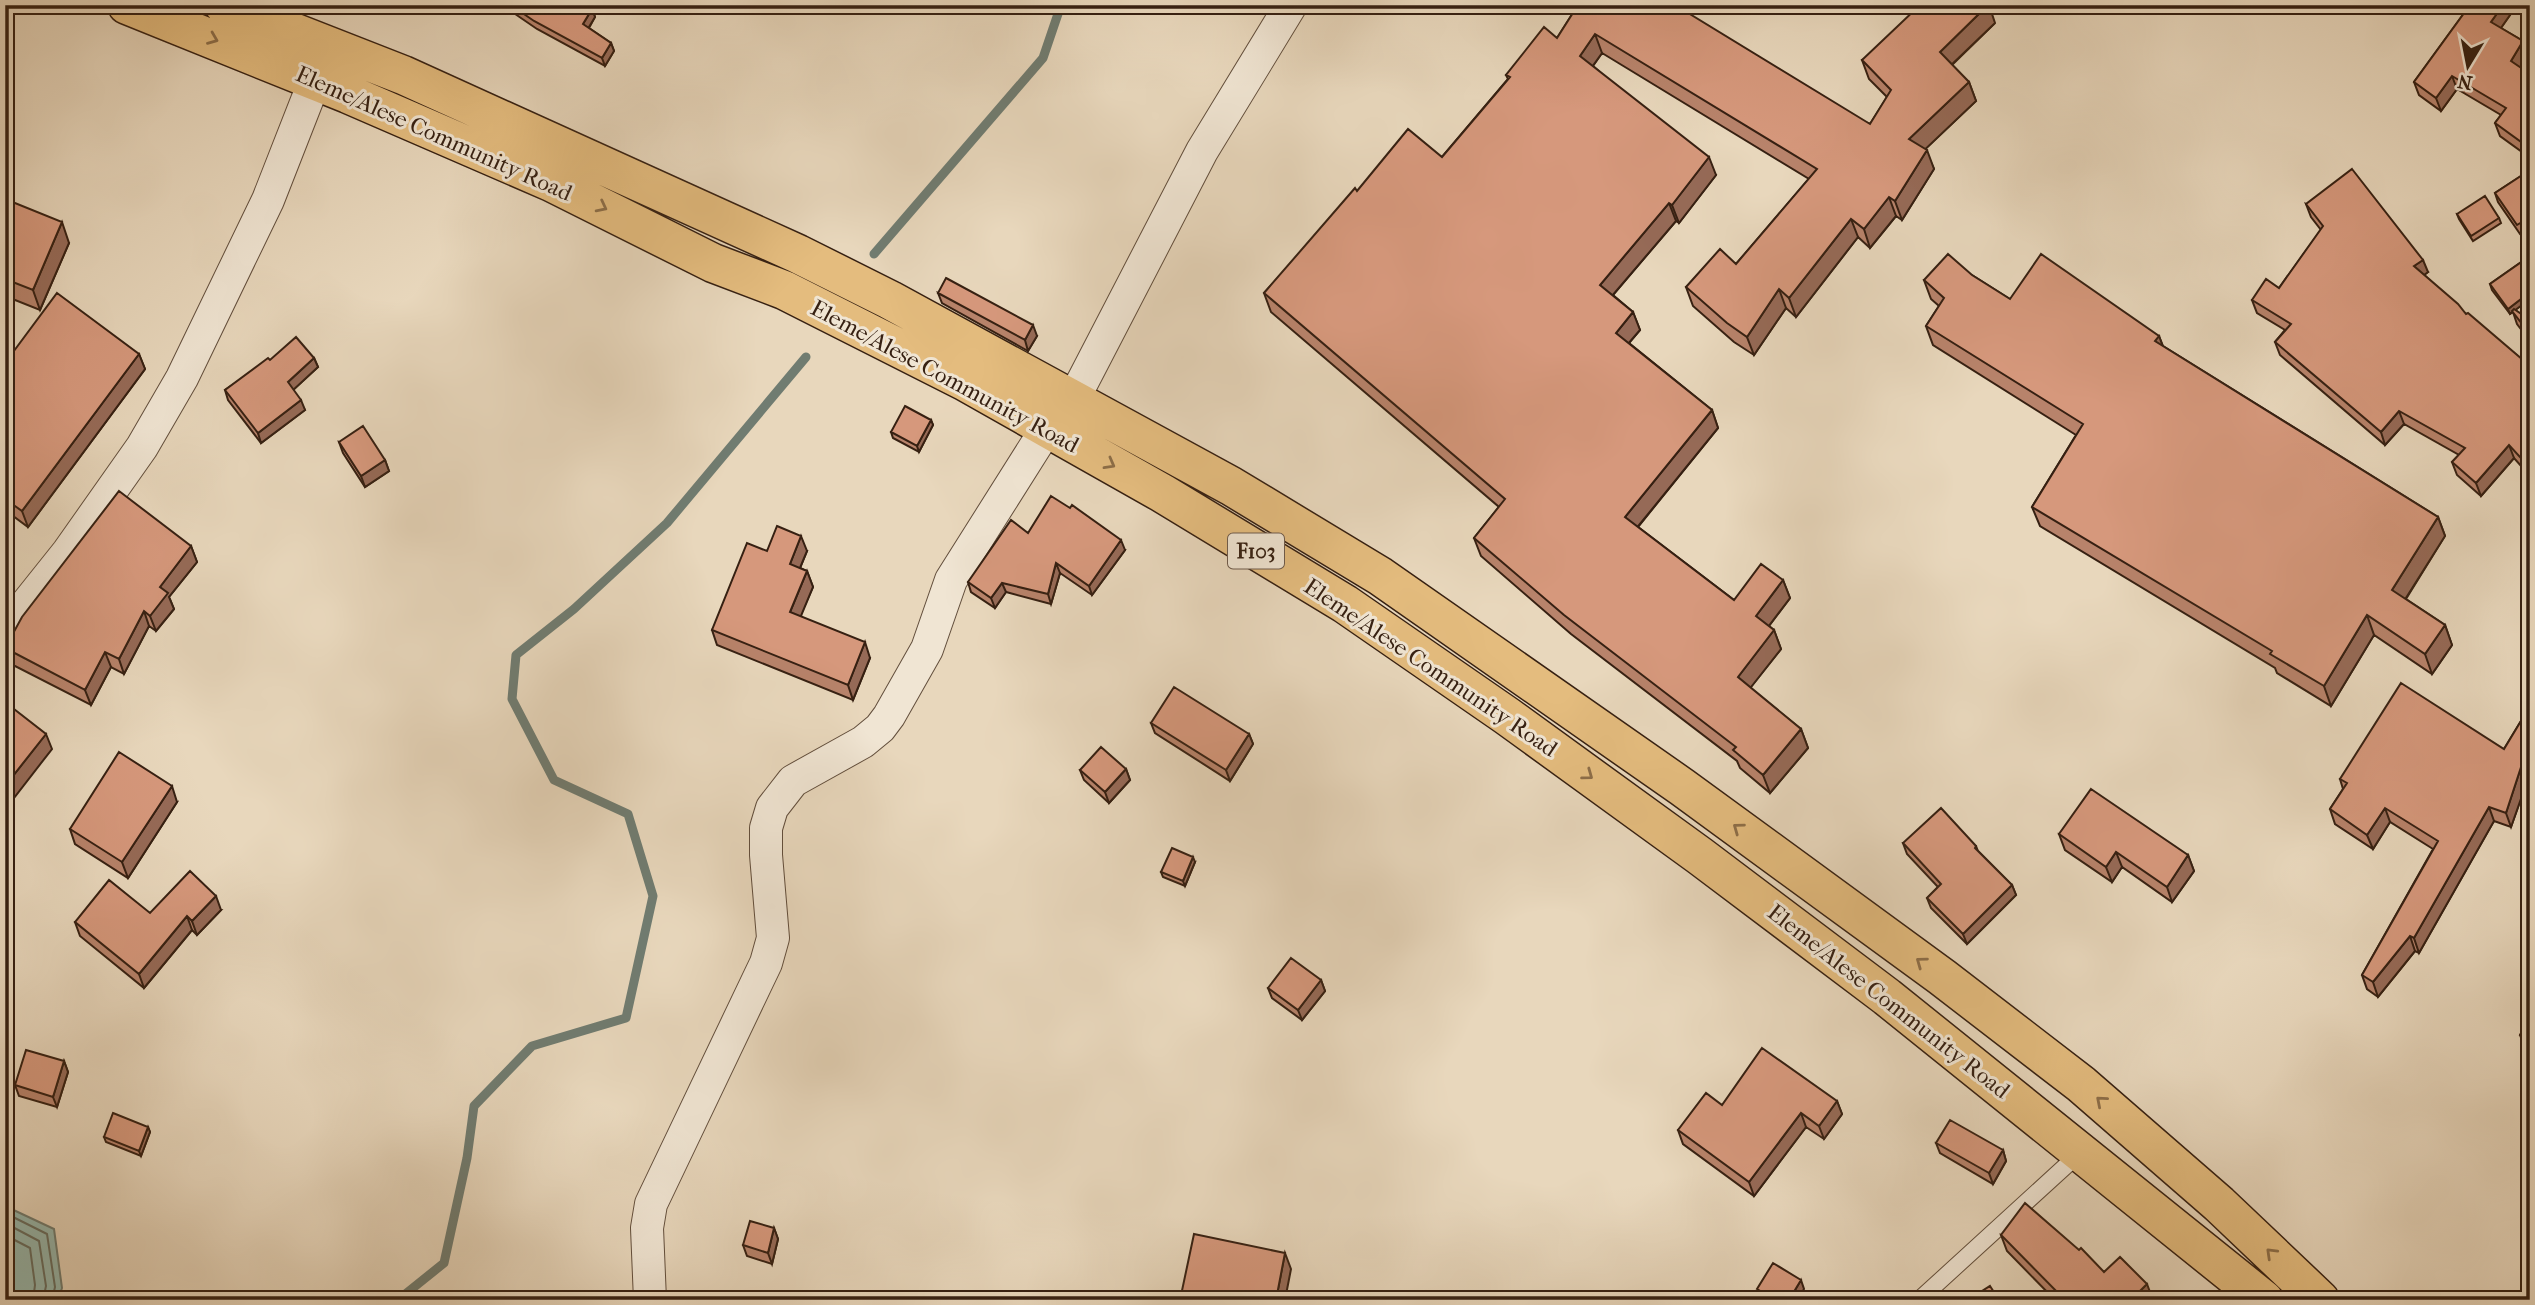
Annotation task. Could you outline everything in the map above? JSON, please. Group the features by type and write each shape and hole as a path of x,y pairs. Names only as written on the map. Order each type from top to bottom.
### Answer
{"main road":[{"name":"Eleme/Alese Community Road","path":"127,5 314,80 551,182 713,263 784,290 964,381 1161,493 1345,604 1507,716 1855,972 2263,1300"},
{"name":"Eleme/Alese Community Road","path":"224,5 403,75 798,254 890,300 1231,486 1380,576 1682,788 1942,977 2081,1084 2220,1204 2320,1300"}],"street":[{"path":"1073,400 1202,151 1291,5"},
{"path":"5,631 68,552 142,447 182,378 268,200 314,80"},
{"path":"650,1300 647,1228 651,1204 766,963 773,938 766,855 766,828 772,808 793,781 863,742 880,729 890,716 927,649 951,580 1047,428"}],"lane":[{"path":"1919,1300 2081,1152"}],"water":[{"path":"5,1206 54,1229 62,1288 58,1300 5,1300"}],"building":[{"path":"511,5 556,5 562,9 564,5 586,5 592,9 583,24 611,43 602,58 534,21"},
{"path":"1578,5 1675,5 1870,124 1891,90 1862,60 1920,5 1988,5 1940,52 1969,82 1909,139 1927,150 1895,201 1889,197 1864,229 1851,219 1789,298 1779,289 1747,337 1686,287 1720,249 1736,264 1817,169 1595,34 1580,56 1709,157 1672,205 1669,203 1600,285 1633,312 1616,333 1712,410 1625,517 1734,600 1761,564 1783,580 1756,616 1774,630 1738,677 1801,729 1763,775 1733,750 1736,747 1564,615 1474,538 1505,499 1264,293 1355,188 1357,191 1408,129 1442,157 1510,77 1506,75 1544,27 1557,38"},
{"path":"2470,5 2503,5 2491,22 2523,41 2511,61 2530,74 2530,136 2524,144 2495,123 2506,108 2452,76 2436,98 2414,82"},
{"path":"2352,169 2423,260 2414,266 2466,314 2530,366 2530,468 2509,445 2476,483 2452,462 2465,448 2399,411 2381,432 2275,342 2291,324 2252,300 2266,279 2279,288 2323,226 2306,204"},
{"path":"2530,170 2530,217 2517,225 2495,193"},
{"path":"2485,196 2499,218 2471,236 2457,214"},
{"path":"5,199 62,222 33,290 5,279"},
{"path":"1948,254 1972,275 2010,299 2041,254 2159,336 2155,341 2438,517 2392,590 2445,625 2425,654 2367,615 2324,686 2270,654 2272,651 2032,507 2083,424 1926,326 1944,298 1924,280"},
{"path":"2530,256 2530,292 2508,309 2490,284"},
{"path":"946,278 1033,325 1025,340 938,293"},
{"path":"57,293 139,354 22,511 5,499 5,363"},
{"path":"2514,309 2530,320 2530,334 2512,311"},
{"path":"296,337 314,358 288,382 301,400 258,433 225,390 268,358 270,360"},
{"path":"905,406 931,420 917,446 891,432"},
{"path":"363,426 385,460 361,476 339,442"},
{"path":"119,491 191,546 160,587 168,593 150,616 144,611 119,659 105,652 85,690 5,648 22,617"},
{"path":"1051,496 1070,508 1072,505 1121,540 1089,586 1056,563 1048,594 1002,583 991,598 968,582 1011,520 1028,533"},
{"path":"777,526 801,536 790,564 807,571 790,612 865,642 848,685 712,630 747,543 767,551"},
{"path":"2401,683 2504,749 2530,706 2530,765 2523,761 2506,813 2489,807 2414,938 2410,936 2373,982 2362,975 2438,841 2385,808 2367,835 2330,809 2347,783 2340,779"},
{"path":"1174,687 1249,734 1226,770 1151,723"},
{"path":"5,702 46,734 5,786"},
{"path":"1101,747 1126,769 1105,792 1080,770"},
{"path":"119,752 172,786 122,862 70,829"},
{"path":"2091,789 2188,855 2167,887 2116,852 2106,867 2059,834"},
{"path":"1941,808 1975,848 2012,885 1963,934 1927,898 1941,884 1903,843"},
{"path":"1172,848 1193,857 1183,881 1161,872"},
{"path":"190,871 216,896 192,921 187,916 139,974 75,922 109,880 150,913"},
{"path":"1291,958 1321,980 1298,1010 1268,988"},
{"path":"2530,1020 2530,1042 2520,1035"},
{"path":"1762,1048 1837,1101 1819,1126 1801,1113 1749,1182 1678,1130 1706,1093 1722,1105"},
{"path":"26,1050 64,1061 53,1097 15,1085"},
{"path":"113,1113 148,1127 139,1151 104,1137"},
{"path":"1950,1120 2003,1150 1989,1173 1936,1143"},
{"path":"2025,1203 2079,1250 2081,1248 2104,1272 2120,1257 2147,1284 2134,1297 2136,1300 2065,1300 2001,1235"},
{"path":"750,1221 774,1228 768,1253 743,1245"},
{"path":"1194,1234 1285,1253 1276,1300 1180,1300"},
{"path":"1773,1263 1801,1280 1789,1300 1757,1300 1762,1292 1757,1289"},
{"path":"1990,1286 1999,1300 1968,1300"}],"waterway":[{"path":"874,254 1043,58 1061,5"},
{"path":"398,1300 444,1263 467,1158 474,1106 532,1046 626,1018 653,896 628,814 554,780 512,699 516,655 574,609 667,523 806,357"}]}
